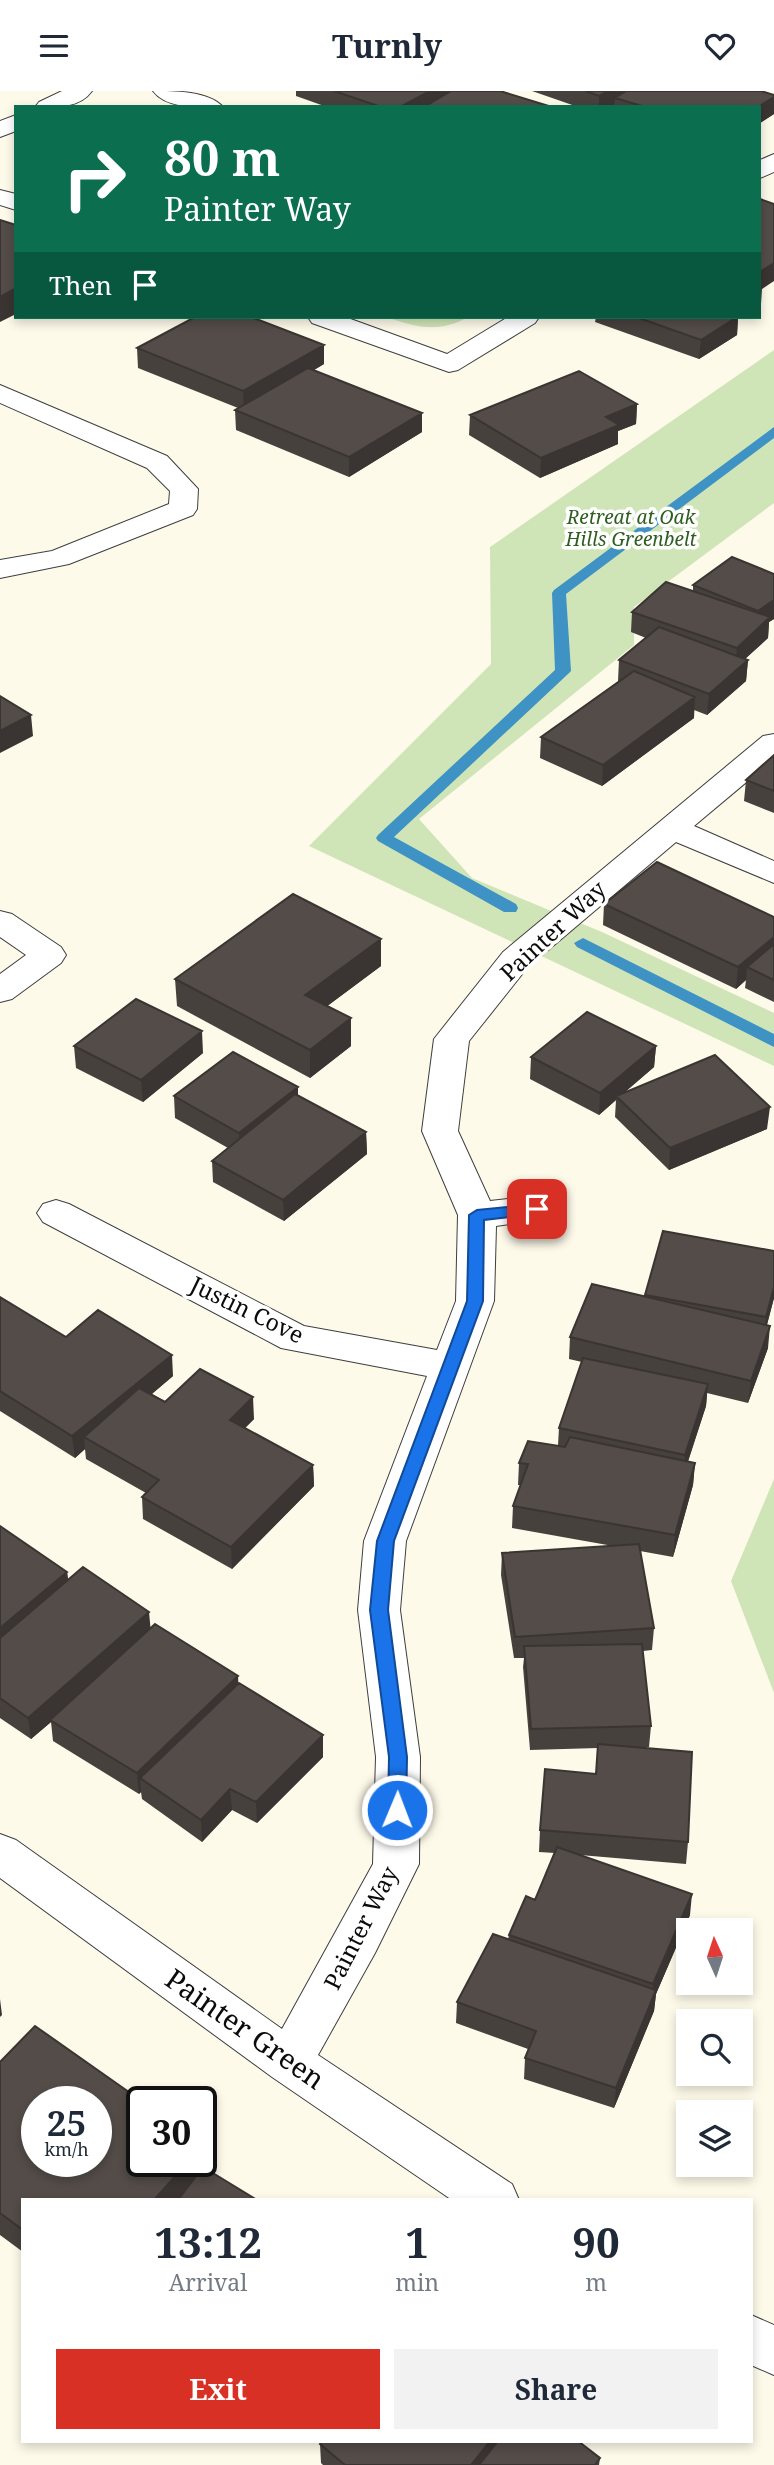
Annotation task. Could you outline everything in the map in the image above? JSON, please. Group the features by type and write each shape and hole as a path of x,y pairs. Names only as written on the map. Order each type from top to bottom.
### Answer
{"street":[{"path":"51,105 80,91"},
{"path":"165,91 205,105"},
{"path":"326,319 449,364 523,319"},
{"path":"0,393 157,463 184,489 183,509 59,558 0,569"},
{"name":"Painter Way","path":"289,2061 358,1940 396,1864 398,1757 379,1610 385,1541 475,1301 477,1215 440,1131 452,1039 515,960 774,743"},
{"path":"671,828 774,873"},
{"path":"0,921 49,955 0,991"},
{"path":"477,1215 537,1209"},
{"name":"Justin Cove","path":"57,1213 295,1339 452,1367"},
{"name":"Painter Green","path":"0,1853 289,2061 491,2198"},
{"path":"753,2341 774,2350"}],"green space":[{"path":"393,319 464,319 438,327 408,324"},
{"name":"Retreat at Oak Hills Greenbelt","path":"774,350 774,503 634,607 634,645 419,819 472,878 602,932 774,1013 774,1066 309,846 491,664 490,547"},
{"path":"774,1479 774,1693 731,1581"}],"building":[{"path":"334,91 430,91 404,105 375,105"},
{"path":"451,91 500,91 546,105 427,105"},
{"path":"585,91 608,91 599,96"},
{"path":"626,91 761,91 774,95 761,105 638,105 615,98"},
{"path":"761,199 774,204 774,263 761,271"},
{"path":"0,220 14,224 14,289 0,297"},
{"path":"191,319 256,319 324,345 243,391 137,348"},
{"path":"642,319 734,319 701,340"},
{"path":"308,368 422,413 349,457 235,410"},
{"path":"579,371 637,404 606,417 619,425 541,458 470,415"},
{"path":"732,557 774,574 774,600 758,611 693,585"},
{"path":"666,582 770,617 737,648 632,612"},
{"path":"659,627 748,660 709,694 619,660"},
{"path":"634,671 695,697 603,765 541,737"},
{"path":"0,696 31,715 0,731"},
{"path":"774,755 774,791 746,780"},
{"path":"657,862 774,917 774,937 738,967 604,904"},
{"path":"293,894 381,939 305,995 351,1018 310,1050 175,979"},
{"path":"774,944 774,980 747,967"},
{"path":"136,999 202,1031 141,1080 74,1046"},
{"path":"587,1012 656,1046 600,1093 531,1057"},
{"path":"233,1052 298,1087 239,1133 174,1096"},
{"path":"715,1055 770,1107 670,1148 616,1096"},
{"path":"295,1094 366,1132 283,1200 212,1161"},
{"path":"663,1231 774,1251 774,1287 766,1317 645,1295"},
{"path":"592,1284 770,1326 751,1381 570,1337"},
{"path":"0,1297 66,1337 98,1310 172,1355 72,1436 0,1391"},
{"path":"583,1358 708,1384 685,1455 559,1428"},
{"path":"200,1369 253,1397 230,1420 313,1465 231,1547 142,1497 159,1480 84,1437 139,1388 165,1402"},
{"path":"570,1437 695,1463 675,1535 513,1506 528,1464 519,1463 528,1441 565,1447"},
{"path":"0,1526 67,1572 0,1628"},
{"path":"639,1544 654,1628 515,1637 502,1553"},
{"path":"83,1567 149,1612 28,1718 0,1698 0,1638"},
{"path":"155,1624 238,1676 137,1773 50,1720"},
{"path":"642,1644 651,1726 531,1729 524,1646"},
{"path":"239,1683 323,1735 256,1802 230,1789 201,1820 140,1778"},
{"path":"598,1744 692,1752 688,1842 540,1830 545,1769 596,1774"},
{"path":"557,1847 692,1894 682,1918 676,1918 676,1931 653,1984 509,1935 526,1896 535,1900"},
{"path":"493,1934 656,1990 616,2088 525,2058 536,2031 457,2002"},
{"path":"35,2026 126,2090 126,2177 175,2177 156,2198 21,2198 21,2229 0,2213 0,2062"},
{"path":"217,2176 254,2198 180,2198 195,2177"},
{"path":"488,2443 471,2465 345,2465 320,2444"},
{"path":"496,2443 581,2443 600,2458 595,2465 479,2465"}],"waterway":[{"path":"510,908 384,838 563,671 559,593 774,431"},
{"path":"583,943 774,1041"}],"route":[{"path":"397,1810 398,1757 379,1610 385,1541 475,1301 477,1215 537,1209"}]}
